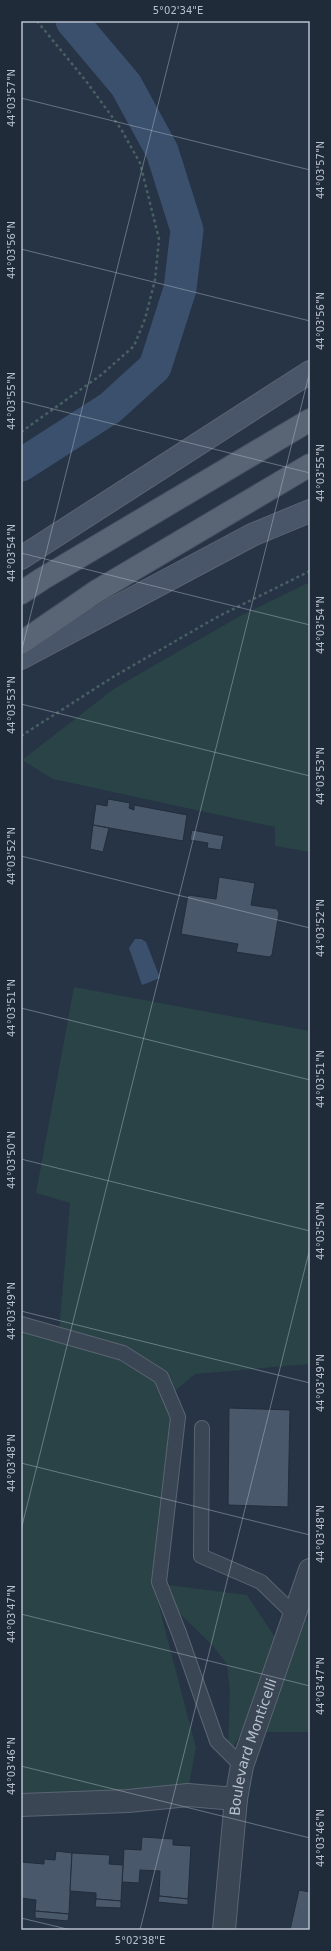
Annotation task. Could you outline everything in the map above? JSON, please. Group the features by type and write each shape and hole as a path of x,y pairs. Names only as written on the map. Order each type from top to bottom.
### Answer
{"main road":[{"path":"21,558 310,372"},
{"path":"21,593 96,546 310,420"},
{"path":"21,643 97,591 310,465"},
{"path":"21,658 252,535 310,511"}],"street":[{"name":"Boulevard Monticelli","path":"224,1930 236,1799 242,1766 310,1570"},
{"path":"21,1805 128,1801 188,1795 236,1799"}],"lane":[{"path":"21,1324 123,1353 161,1377 178,1417 159,1582 218,1741 242,1766"},
{"path":"202,1428 201,1556 261,1582 295,1615"}],"path":[{"path":"21,432 100,376 134,346 145,319 155,280 159,239 140,163 125,136 86,81 37,21"},
{"path":"21,736 113,677 219,616 310,571"}],"green space":[{"path":"310,582 310,852 275,846 275,827 53,779 22,760 115,688 240,616"},
{"path":"74,987 310,1031 310,1364 195,1374 176,1390 159,1513 156,1595 196,1748 189,1784 128,1790 21,1794 21,1324 59,1332 70,1203 36,1193"},
{"path":"168,1585 247,1595 276,1639 265,1685 232,1750 228,1744 230,1692 227,1664 212,1645 172,1606"},
{"path":"306,1619 310,1620 310,1732 265,1732"}],"water":[{"path":"135,939 141,939 146,942 160,978 142,985 129,948"}],"building":[{"path":"108,799 130,803 129,808 134,810 134,805 187,815 183,841 93,825 96,804 107,806"},
{"path":"93,825 109,828 103,852 90,849"},
{"path":"192,830 224,836 221,850 207,848 208,843 190,840"},
{"path":"219,877 255,883 251,905 277,909 279,913 272,955 269,957 236,952 238,944 181,934 188,895 216,899"},
{"path":"229,1408 290,1410 288,1507 228,1505"},
{"path":"142,1837 173,1839 173,1845 191,1846 188,1899 159,1896 160,1871 140,1870 139,1883 122,1882 124,1849 141,1850"},
{"path":"56,1851 72,1853 69,1914 35,1911 36,1900 21,1898 21,1862 44,1864 44,1859 55,1860"},
{"path":"72,1853 110,1855 109,1864 123,1865 121,1901 96,1899 96,1893 70,1891"},
{"path":"299,1890 310,1892 310,1930 290,1930"},
{"path":"159,1896 188,1899 188,1905 158,1902"},
{"path":"96,1899 121,1901 121,1908 95,1907"},
{"path":"35,1911 69,1914 68,1921 35,1918"}],"waterway":[{"path":"21,465 110,408 155,367 180,289 187,230 162,151 126,85 72,21"}]}
